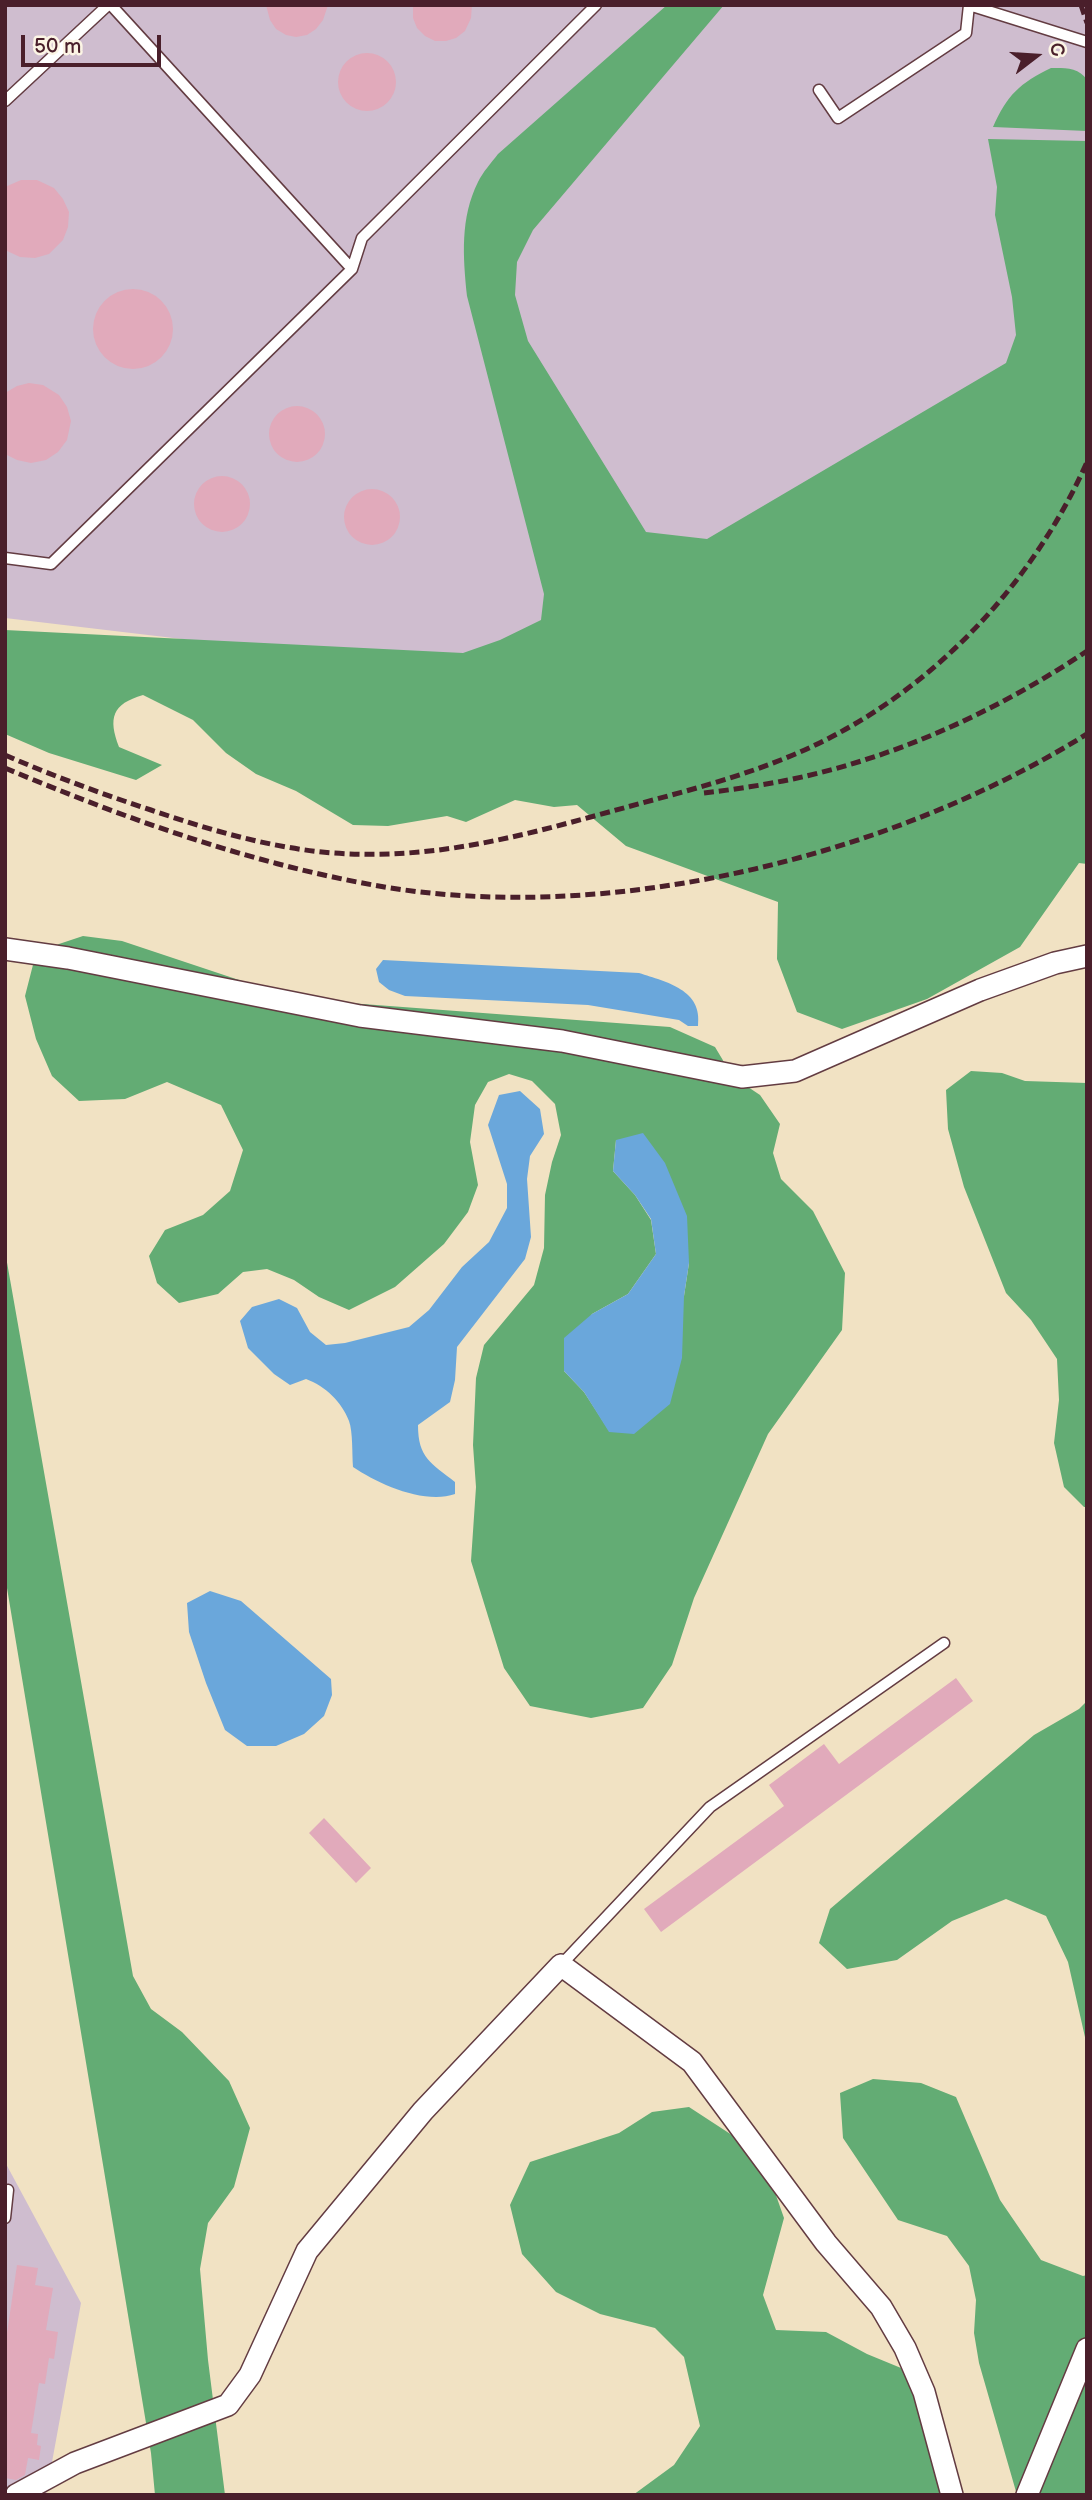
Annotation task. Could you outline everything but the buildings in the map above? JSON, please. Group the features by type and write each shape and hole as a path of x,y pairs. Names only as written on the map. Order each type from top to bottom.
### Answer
{"street":[{"path":"5,949 68,958 360,1016 562,1041 742,1077 795,1071 980,990 1055,962 1087,956"},
{"path":"16,2495 75,2463 228,2406 250,2375 306,2251 423,2111 561,1965 692,2062 826,2243 881,2307 905,2348 924,2392 952,2495"},
{"path":"1027,2495 1087,2349"}],"lane":[{"path":"5,101 109,5 352,269"},
{"path":"5,558 51,564 352,269 362,239 596,5"},
{"path":"819,90 838,118 966,33 969,5 1087,42"},
{"path":"561,1965 710,1807 944,1643"},
{"path":"5,2218 8,2190"}],"shaded area":[{"path":"5,5 1087,5 1087,333 476,674 5,618"},
{"path":"5,2162 81,2303 46,2495 5,2495"}],"green space":[{"path":"667,5 724,5 533,230 517,262 515,295 528,341 646,532 707,539 1006,363 1016,335 1012,297 995,215 997,187 988,139 1087,141 1087,864 1079,863 1020,947 927,999 842,1029 797,1012 777,959 778,902 626,846 577,805 554,807 515,800 466,822 447,816 388,826 353,825 296,791 256,774 226,753 193,720 143,695 119,708 114,720 119,747 162,765 136,780 49,753 5,734 5,630 463,653 500,640 541,620 544,594 467,296 464,252 468,210 478,182 498,154"},
{"path":"1051,68 1076,70 1087,80 1087,131 993,127 1009,98 1031,79"},
{"path":"83,936 122,941 296,999 670,1027 715,1047 733,1077 760,1095 780,1124 773,1153 781,1179 813,1211 845,1273 842,1330 768,1434 694,1598 672,1665 643,1708 591,1718 530,1706 504,1668 471,1561 476,1487 473,1445 476,1378 484,1345 534,1285 544,1248 545,1195 561,1135 555,1104 532,1081 509,1074 488,1082 475,1105 470,1142 478,1185 468,1212 444,1244 395,1287 349,1310 319,1297 294,1280 267,1269 243,1272 218,1294 179,1303 157,1283 149,1256 165,1230 203,1215 230,1191 243,1150 221,1105 167,1082 125,1099 79,1101 52,1076 36,1039 25,996 35,957 59,944","holes":["616,1140 689,1263 684,1296 610,1432 584,1392 564,1371 592,1314 628,1294 656,1254 651,1220 635,1195 613,1171"]},
{"path":"971,1071 1002,1073 1025,1081 1087,1083 1087,1507 1064,1487 1054,1443 1059,1400 1057,1359 1031,1320 1006,1293 964,1187 948,1129 946,1090"},
{"path":"5,1251 133,1976 151,2009 182,2032 229,2081 250,2128 234,2187 208,2223 200,2269 225,2495 155,2495 151,2453 5,1576"},
{"path":"1087,1701 1087,2046 1068,1962 1046,1916 1006,1899 952,1921 897,1960 847,1969 819,1943 830,1909 1034,1735 1079,1709"},
{"path":"873,2079 921,2083 956,2097 1000,2200 1041,2260 1083,2276 1087,2275 1087,2495 1017,2495 979,2363 974,2333 976,2300 969,2266 947,2236 898,2220 843,2138 840,2093"},
{"path":"689,2107 738,2139 772,2184 784,2218 763,2295 776,2330 826,2332 901,2368 930,2427 955,2495 633,2495 674,2465 700,2426 684,2357 655,2328 600,2314 556,2292 522,2254 510,2205 530,2162 619,2133 652,2112"}],"water":[{"path":"383,960 639,973 671,984 689,996 698,1014 698,1026 688,1026 679,1020 588,1005 405,996 389,990 379,982 376,969"},
{"path":"520,1091 540,1109 544,1134 530,1156 527,1179 531,1237 525,1259 457,1347 455,1380 450,1402 418,1425 423,1453 455,1482 455,1494 443,1497 416,1495 388,1486 353,1467 350,1426 337,1401 320,1386 306,1379 290,1385 274,1374 248,1348 240,1321 252,1307 279,1299 297,1308 310,1332 326,1345 409,1327 429,1310 462,1267 489,1242 507,1208 507,1184 488,1125 499,1095"},
{"path":"643,1133 665,1163 687,1216 689,1263 684,1296 682,1358 670,1404 634,1434 609,1432 584,1392 564,1371 564,1338 592,1314 628,1294 656,1254 651,1219 635,1195 613,1171 616,1140"},
{"path":"210,1591 241,1601 331,1679 332,1695 324,1716 304,1734 276,1746 247,1746 225,1730 189,1632 187,1603"}],"railway":[{"path":"1081,5 1087,23"},
{"path":"5,755 96,791 195,824 240,837 310,851 369,854 439,850 574,822 771,764 841,732 886,704 929,672 968,636 1003,596 1035,554 1063,509 1087,462"},
{"path":"704,793 773,783 823,772 903,747 1016,694 1087,651"},
{"path":"5,768 140,821 279,864 373,885 462,896 554,897 648,888 742,872 835,847 924,816 1009,778 1087,734"}]}
